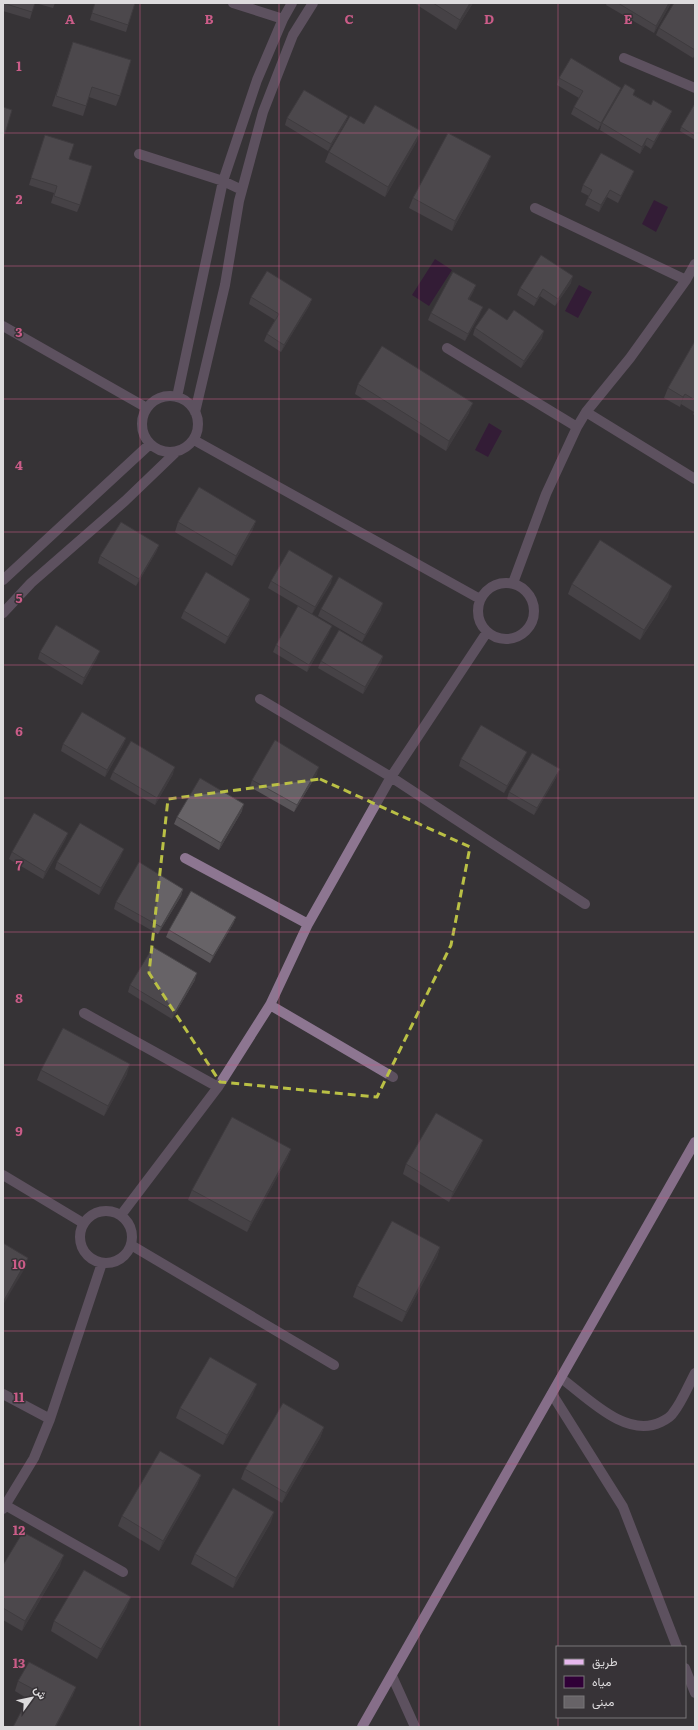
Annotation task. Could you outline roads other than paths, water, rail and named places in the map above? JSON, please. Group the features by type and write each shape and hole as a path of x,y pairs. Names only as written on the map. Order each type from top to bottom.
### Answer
{"main road":[{"path":"362,1727 695,1142"}],"street":[{"path":"233,3 283,19"},
{"path":"177,397 223,181 257,80 283,19 292,3"},
{"path":"196,412 188,403 177,397 160,398 152,402 143,416 142,426 144,435 150,444 158,450 175,452 184,449 194,440 198,431 196,412 225,285 242,190 263,112 294,35 313,3"},
{"path":"624,58 695,88"},
{"path":"139,154 223,181 242,190"},
{"path":"535,208 686,280"},
{"path":"513,583 546,494 577,427 586,412 630,358 686,280 695,264"},
{"path":"3,326 147,408"},
{"path":"448,348 577,427"},
{"path":"586,412 695,479"},
{"path":"194,440 480,599"},
{"path":"3,580 150,444"},
{"path":"3,613 32,583 125,501 175,452"},
{"path":"503,582 513,583 522,587 530,597 534,611 533,620 525,631 514,638 504,639 487,632 478,617 478,608 480,599 486,591 494,585 503,582"},
{"path":"121,1215 218,1087 270,1005 308,924 391,777 487,632"},
{"path":"260,699 391,777 585,904"},
{"path":"184,858 308,924"},
{"path":"270,1005 393,1077"},
{"path":"84,1013 218,1087"},
{"path":"3,1175 83,1223"},
{"path":"105,1211 121,1215 128,1222 132,1230 131,1245 127,1253 116,1262 102,1263 94,1261 84,1251 80,1238 83,1223 89,1216 96,1212 105,1211"},
{"path":"131,1245 334,1365"},
{"path":"102,1263 50,1419 34,1458 4,1507 122,1572"},
{"path":"561,1378 616,1418 634,1426 645,1427 656,1425 673,1414 695,1373"},
{"path":"3,1394 50,1419"},
{"path":"552,1394 623,1507 677,1646"},
{"path":"686,1671 695,1694"},
{"path":"392,1676 415,1727"}],"water":[{"path":"654,200 668,207 656,232 642,224"},
{"path":"435,259 452,270 429,306 412,295"},
{"path":"579,285 592,292 578,318 565,311"},
{"path":"489,423 502,431 488,457 475,450"}]}
